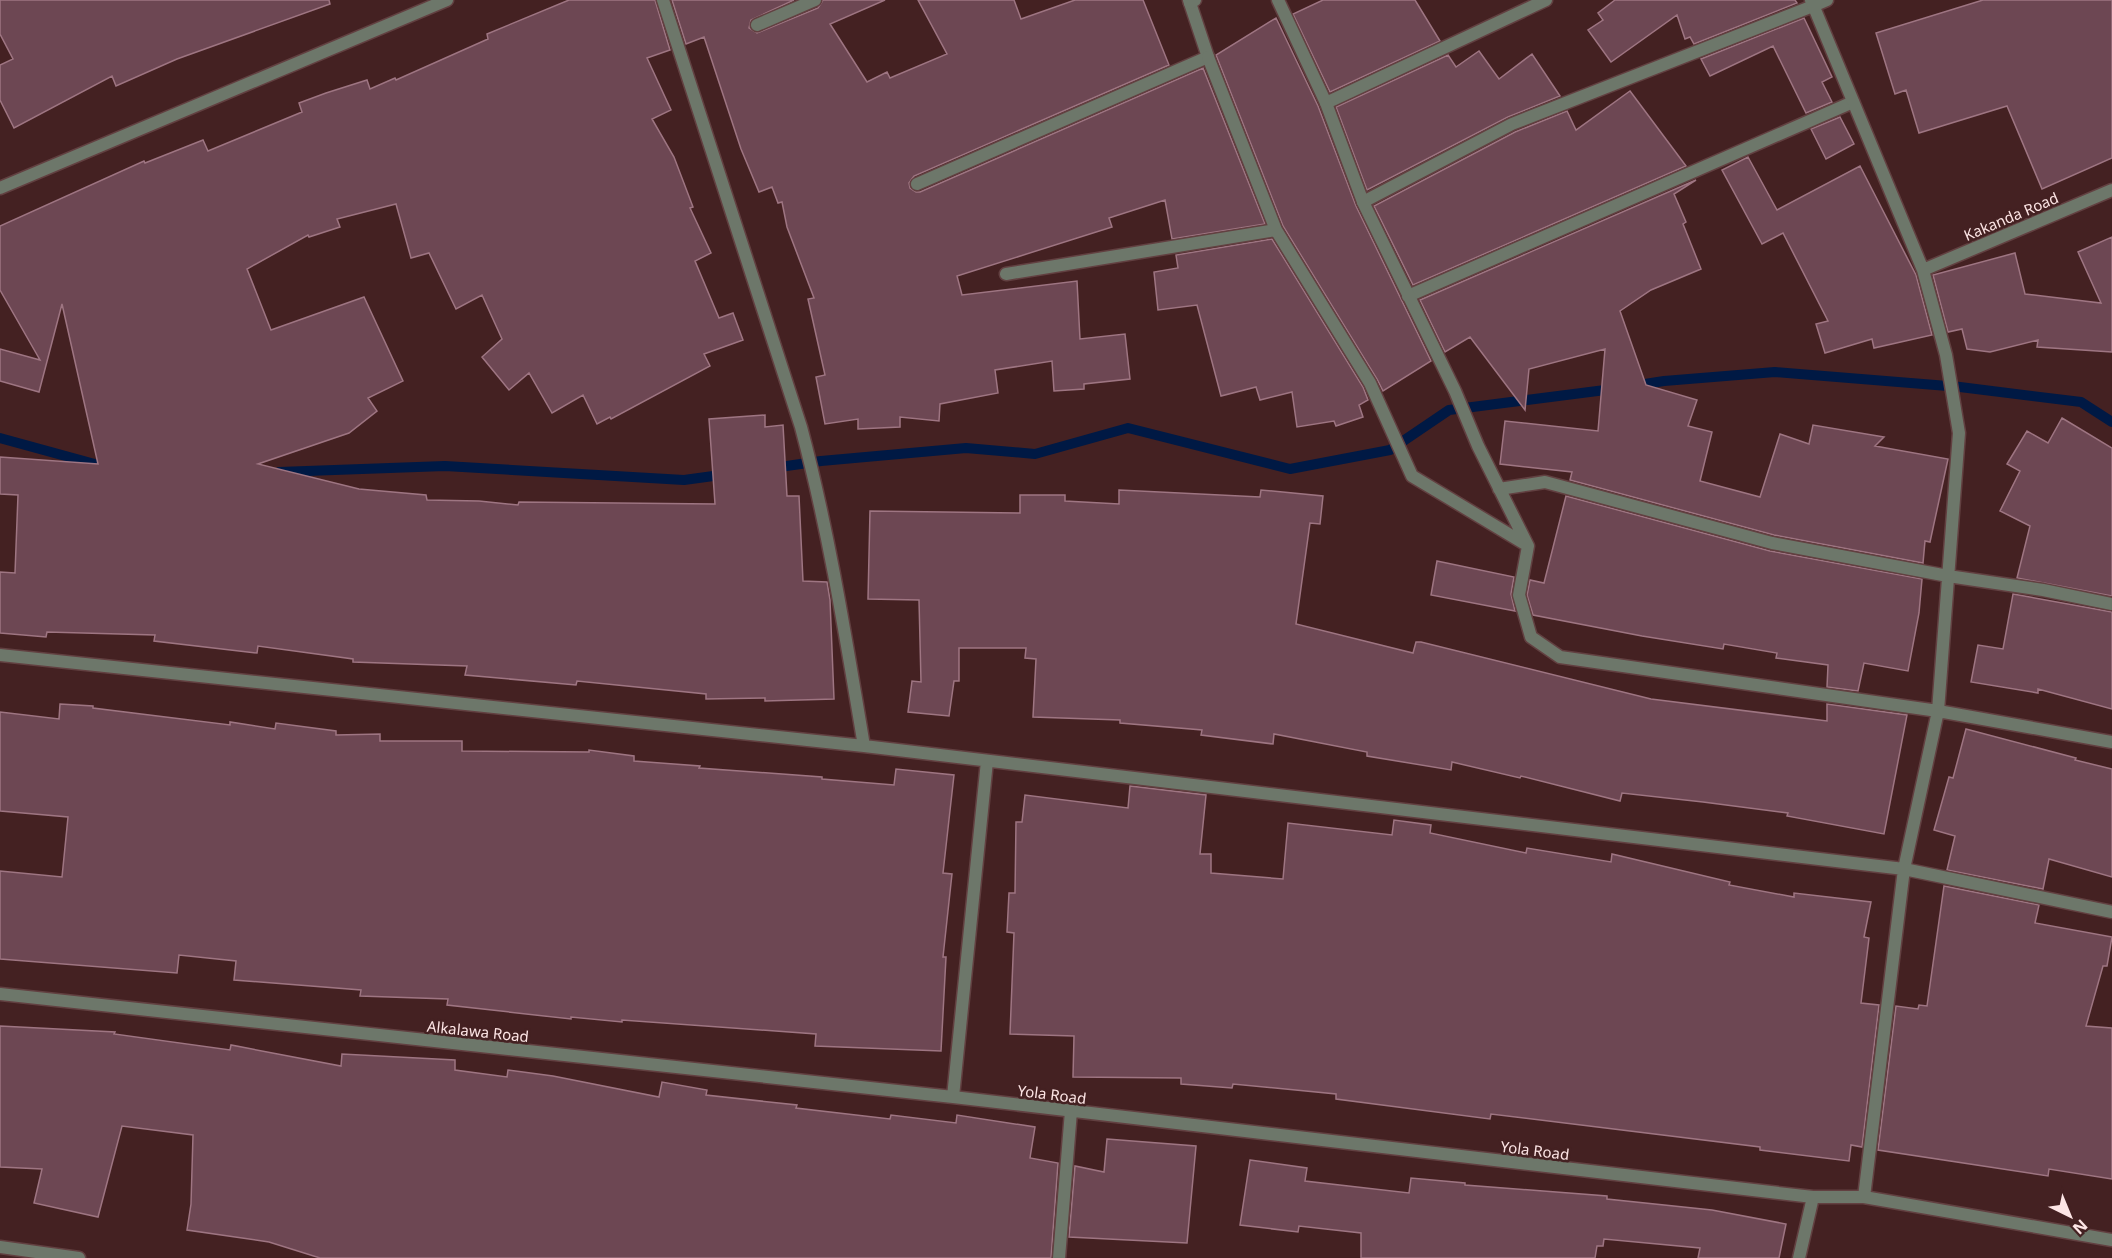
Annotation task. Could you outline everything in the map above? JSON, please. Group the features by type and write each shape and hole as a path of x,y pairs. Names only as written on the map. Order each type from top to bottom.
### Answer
{"street":[{"path":"0,188 447,0"},
{"path":"663,0 801,427 831,550 864,746"},
{"path":"757,25 814,0"},
{"path":"1278,0 1326,103 1363,202 1455,391 1478,446 1528,546 1520,595 1531,637 1560,657 1938,711 2112,742"},
{"path":"1326,103 1546,0"},
{"path":"1363,202 1512,124 1812,3 1827,0"},
{"path":"1191,1 1208,57 1276,230 1370,383 1412,476 1528,546"},
{"path":"1812,3 1923,270 1946,355 1959,433 1938,711 1905,868 1864,1197"},
{"path":"917,184 1208,57"},
{"path":"1408,296 1853,102"},
{"name":"Kakanda Road","path":"1923,270 2112,189"},
{"path":"1005,274 1276,230"},
{"path":"1499,489 1545,482 1772,543 2112,604"},
{"path":"0,655 864,746 1905,868 2112,912"},
{"path":"953,1097 987,761"},
{"name":"Alkalawa Road","path":"0,993 953,1097"},
{"name":"Yola Road","path":"953,1097 1813,1197 1864,1197 2112,1240"},
{"path":"1059,1258 1071,1111"},
{"path":"1799,1258 1813,1197"},
{"path":"0,1247 79,1258"}],"building":[{"path":"0,0 329,0 330,4 177,59 116,86 112,76 14,128 0,100 0,65 13,59 0,34"},
{"path":"569,0 655,0 670,50 647,58 671,110 652,119 674,157 693,207 690,208 711,253 695,261 719,318 733,313 743,340 704,354 710,366 611,419 610,417 597,424 583,395 552,413 529,373 509,390 482,357 502,339 482,295 456,309 429,253 411,258 396,204 337,219 340,227 309,237 308,235 247,269 271,330 364,297 403,381 368,398 377,411 349,433 258,464 359,489 426,495 427,500 479,501 518,505 519,502 715,504 709,419 765,415 765,427 783,425 787,496 799,496 803,581 827,582 830,600 834,699 765,701 765,698 706,699 706,694 577,681 576,685 465,675 467,666 353,662 353,659 258,646 257,653 154,641 155,635 47,632 46,637 0,633 0,572 15,573 18,495 0,494 0,457 98,464 62,304 39,392 0,381 0,349 40,360 0,290 0,226 144,161 145,163 203,140 208,151 302,112 299,103 326,93 367,80 370,89 395,78 396,80 488,39 487,34"},
{"path":"672,0 794,0 751,20 749,28 757,33 818,8 823,0 885,0 830,24 867,82 887,72 890,78 947,54 918,0 1014,0 1021,19 1075,0 1143,0 1169,65 914,176 909,183 910,188 920,192 1203,68 1265,224 1172,239 1165,200 1109,218 1112,227 957,276 962,295 1077,281 1080,339 1125,334 1130,379 1084,384 1084,389 1054,391 1052,361 995,370 998,393 940,404 939,421 900,417 900,427 858,429 858,419 825,424 816,377 825,375 808,299 814,298 787,227 782,202 778,203 772,187 759,192 741,149 704,37 686,44"},
{"path":"1323,0 1415,0 1440,41 1330,92 1293,14"},
{"path":"1615,0 1795,0 1797,3 1694,44 1690,37 1685,39 1677,15 1611,62 1588,30 1603,20 1598,13"},
{"path":"1983,0 2112,0 2112,158 2042,189 2007,106 1919,133 1906,90 1895,94 1876,33"},
{"path":"1276,18 1318,106 1356,206 1431,361 1383,391 1283,226 1216,55"},
{"path":"1804,18 1832,77 1822,82 1832,102 1806,113 1773,46 1710,76 1701,59"},
{"path":"1479,51 1499,79 1532,54 1560,96 1508,117 1367,190 1336,107 1448,55 1456,67"},
{"path":"1630,91 1686,166 1413,285 1374,206 1515,132 1567,111 1576,130"},
{"path":"1840,117 1854,144 1826,159 1811,129"},
{"path":"1748,157 1777,210 1860,166 1916,275 1932,335 1874,348 1872,339 1825,353 1816,324 1828,321 1783,233 1762,244 1722,170"},
{"path":"1696,180 1674,194 1686,222 1683,224 1701,269 1651,290 1620,311 1646,385 1697,400 1688,426 1712,432 1700,481 1760,497 1780,434 1809,444 1813,425 1884,437 1875,446 1948,459 1930,542 1925,541 1923,563 1774,535 1570,480 1572,472 1500,464 1505,421 1598,431 1605,349 1529,369 1525,410 1470,337 1445,352 1420,300"},
{"path":"2112,237 2112,352 2037,347 2038,340 1990,352 1967,349 1962,329 1948,332 1933,275 2015,253 2025,294 2101,303 2078,252"},
{"path":"1272,239 1363,387 1368,400 1359,405 1363,417 1336,426 1334,421 1297,427 1292,392 1260,400 1256,387 1221,396 1197,305 1158,310 1154,272 1178,268 1176,255"},
{"path":"2062,418 2112,448 2112,596 2017,578 2030,526 2000,511 2020,471 2007,464 2027,431 2048,443"},
{"path":"1119,490 1260,497 1261,490 1323,496 1320,524 1310,523 1296,624 1413,653 1416,642 1421,642 1651,699 1827,721 1827,704 1907,715 1884,834 1787,816 1788,813 1703,802 1622,793 1620,801 1521,776 1520,778 1452,762 1451,770 1367,756 1367,752 1274,734 1273,744 1201,735 1202,730 1120,723 1120,720 1033,717 1036,659 1025,658 1026,648 959,648 959,681 954,681 949,716 908,712 912,681 921,682 919,600 868,599 870,511 1020,513 1020,495 1065,495 1065,501 1119,504"},
{"path":"1566,496 1770,551 1922,579 1919,613 1908,671 1864,663 1858,691 1827,687 1828,665 1776,658 1777,653 1724,644 1723,649 1533,615 1527,595 1530,580 1544,583"},
{"path":"1437,561 1514,577 1511,594 1515,611 1431,595"},
{"path":"2013,594 2112,612 2112,709 2038,689 2038,693 1971,682 1978,645 2003,649"},
{"path":"60,704 93,706 93,708 275,729 276,723 336,731 336,735 380,734 380,741 462,741 462,751 589,752 589,750 634,756 634,761 894,785 896,769 954,775 943,873 952,874 943,957 946,957 941,1051 815,1046 816,1034 622,1020 622,1022 571,1017 571,1019 447,1005 448,999 360,996 361,990 234,980 236,961 179,955 177,973 0,959 0,871 62,877 68,817 0,811 0,712 59,719"},
{"path":"1966,729 2112,769 2112,877 2049,859 2043,889 1947,870 1955,836 1934,830 1949,777 1953,778"},
{"path":"1130,786 1206,795 1200,854 1211,854 1211,873 1283,879 1288,823 1392,835 1394,820 1431,825 1430,833 1526,853 1527,848 1611,862 1612,854 1730,882 1729,885 1794,897 1794,893 1871,902 1864,937 1869,938 1861,1003 1879,1005 1862,1147 1851,1145 1849,1161 1760,1150 1760,1147 1491,1114 1490,1119 1336,1099 1336,1094 1233,1084 1232,1088 1181,1084 1181,1078 1073,1077 1074,1036 1010,1034 1014,933 1007,932 1009,893 1015,893 1016,822 1022,822 1025,795 1128,808"},
{"path":"1944,886 2039,905 2035,923 2112,937 2107,966 2103,966 2086,1026 2112,1028 2112,1179 2049,1169 2048,1176 1878,1150 1896,1006 1918,1009 1919,1005 1927,1006"},
{"path":"0,1026 115,1032 114,1034 230,1050 231,1045 341,1066 342,1054 455,1060 455,1070 507,1077 508,1070 553,1076 659,1097 662,1082 707,1090 706,1095 797,1105 796,1108 890,1119 891,1115 956,1123 957,1115 1035,1127 1030,1158 1058,1163 1051,1258 320,1258 269,1242 187,1230 191,1204 193,1135 122,1126 98,1217 34,1203 42,1169 0,1167"},
{"path":"1107,1139 1196,1146 1187,1243 1069,1237 1075,1166 1104,1172"},
{"path":"1250,1160 1307,1168 1305,1181 1409,1193 1411,1178 1465,1183 1465,1185 1607,1196 1607,1199 1712,1210 1786,1224 1779,1258 1698,1258 1700,1248 1604,1239 1603,1246 1597,1246 1595,1258 1361,1258 1361,1233 1299,1226 1298,1232 1240,1225"}],"waterway":[{"path":"1632,386 1664,381 1775,372 1960,387 2081,402 2112,422"},
{"path":"773,468 821,461 966,448 1035,454 1128,428 1290,469 1390,450 1449,410 1613,389"},
{"path":"0,438 102,466"},
{"path":"279,472 445,466 684,480 728,474"}]}
